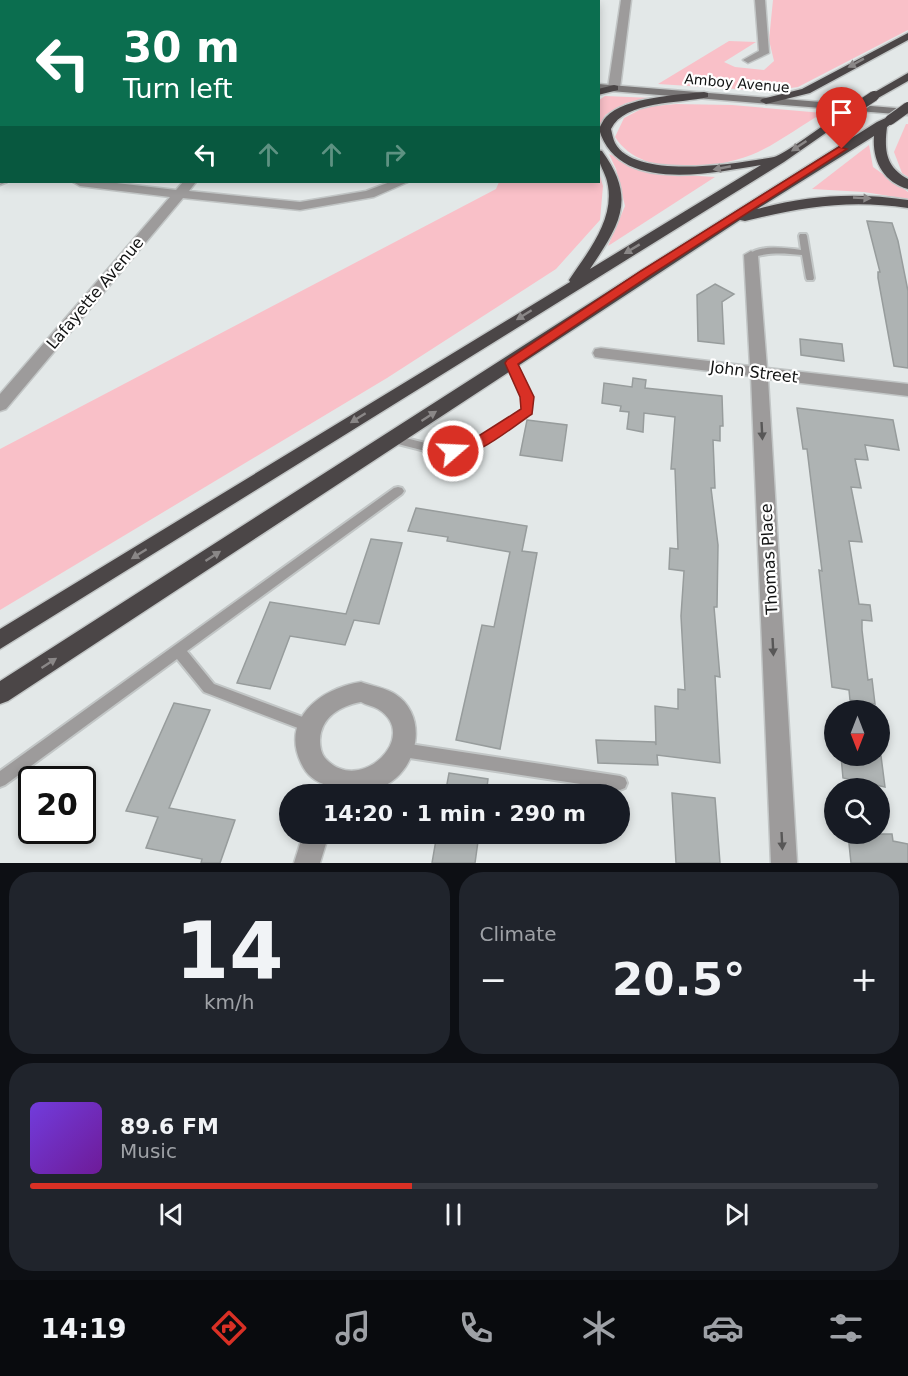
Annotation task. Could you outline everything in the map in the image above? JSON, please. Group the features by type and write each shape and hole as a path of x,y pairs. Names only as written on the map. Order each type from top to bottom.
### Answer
{"highway":[{"path":"766,100 806,91 908,36"},
{"path":"0,640 780,159 908,76"},
{"path":"600,92 614,88"},
{"path":"704,95 646,103 623,110 608,122 605,135 608,142 612,148 632,162 669,170 712,170 780,159"},
{"path":"0,694 723,224 908,107"},
{"path":"885,123 878,147 880,163 896,179 908,185"},
{"path":"574,284 607,229 614,212 615,187 610,170 600,157"},
{"path":"723,224 788,204 820,199 856,198 908,204"}],"street":[{"path":"614,88 626,0"},
{"path":"748,60 764,53 760,0"},
{"name":"Amboy Avenue","path":"600,87 908,112"},
{"path":"88,183 300,206 369,194 398,183"},
{"name":"Lafayette Avenue","path":"0,405 189,183"},
{"name":"Thomas Place","path":"751,255 759,372 783,863"},
{"name":"John Street","path":"601,353 908,390"},
{"path":"330,784 309,754 308,736 311,727 314,719 326,705 342,696 361,692 378,696 394,705 403,719 406,736 403,750 390,770 373,780 353,784"},
{"path":"307,863 313,844"}],"lane":[{"path":"803,236 810,278"},
{"path":"751,255 760,251 773,250 806,253"},
{"path":"393,439 437,451 470,449 527,411 527,397 511,363"},
{"path":"0,780 398,491"},
{"path":"178,650 209,688 311,727"},
{"path":"403,750 620,783"}],"shaded area":[{"path":"773,0 908,0 908,30 798,87 769,91 658,84 729,41 756,42 724,62 735,67 764,70 774,61 769,40"},
{"path":"605,96 653,98 626,103 605,115 600,134 600,99"},
{"path":"676,104 732,105 823,113 779,141 751,155 697,167 659,165 642,159 627,150 615,137 624,118 645,107"},
{"path":"908,124 908,177 902,173 894,152"},
{"path":"869,145 873,167 908,192 908,199 864,192 812,189"},
{"path":"609,154 653,173 715,177 608,246 625,206 616,169"},
{"path":"600,176 603,186 600,220 556,269 387,378 0,610 0,449 496,189 499,183 600,183"}],"building":[{"path":"867,221 892,223 898,241 908,291 908,368 894,366 878,278 878,272 880,272"},
{"path":"715,284 734,294 722,302 724,344 698,341 697,295"},
{"path":"800,339 842,344 844,361 801,355"},
{"path":"633,378 646,380 645,388 722,396 723,426 720,426 720,441 713,440 715,488 711,488 718,545 717,607 714,607 720,677 715,676 720,763 657,755 658,765 598,763 596,740 655,742 656,745 655,706 678,709 678,689 685,690 681,616 684,571 669,569 670,548 678,549 675,469 671,469 675,417 644,413 643,432 627,429 629,412 620,411 621,406 602,403 604,383 632,387"},
{"path":"797,408 893,420 899,450 865,445 868,460 855,459 861,488 851,487 862,542 849,541 859,604 870,605 872,621 862,620 862,630 868,680 872,679 875,700 850,700 849,690 832,687 819,570 822,571 807,449 803,449"},
{"path":"527,420 567,425 562,461 520,455"},
{"path":"416,508 527,526 522,551 537,553 500,749 456,740 482,625 494,627 510,552 447,541 448,537 408,531"},
{"path":"371,539 402,543 379,624 354,620 345,645 290,636 270,689 237,683 270,602 346,614"},
{"path":"174,703 210,710 169,808 235,820 220,863 201,863 202,859 146,848 158,817 126,811"},
{"path":"842,766 882,766 884,778 843,778"},
{"path":"449,773 488,779 487,784 447,784"},
{"path":"672,793 715,798 720,863 676,863"},
{"path":"890,834 892,834 893,841 908,844 908,863 851,863 849,844 890,844"},
{"path":"435,844 478,844 475,863 432,863"}],"route":[{"path":"453,451 470,449 527,411 527,397 511,363 645,274 842,149"}]}
